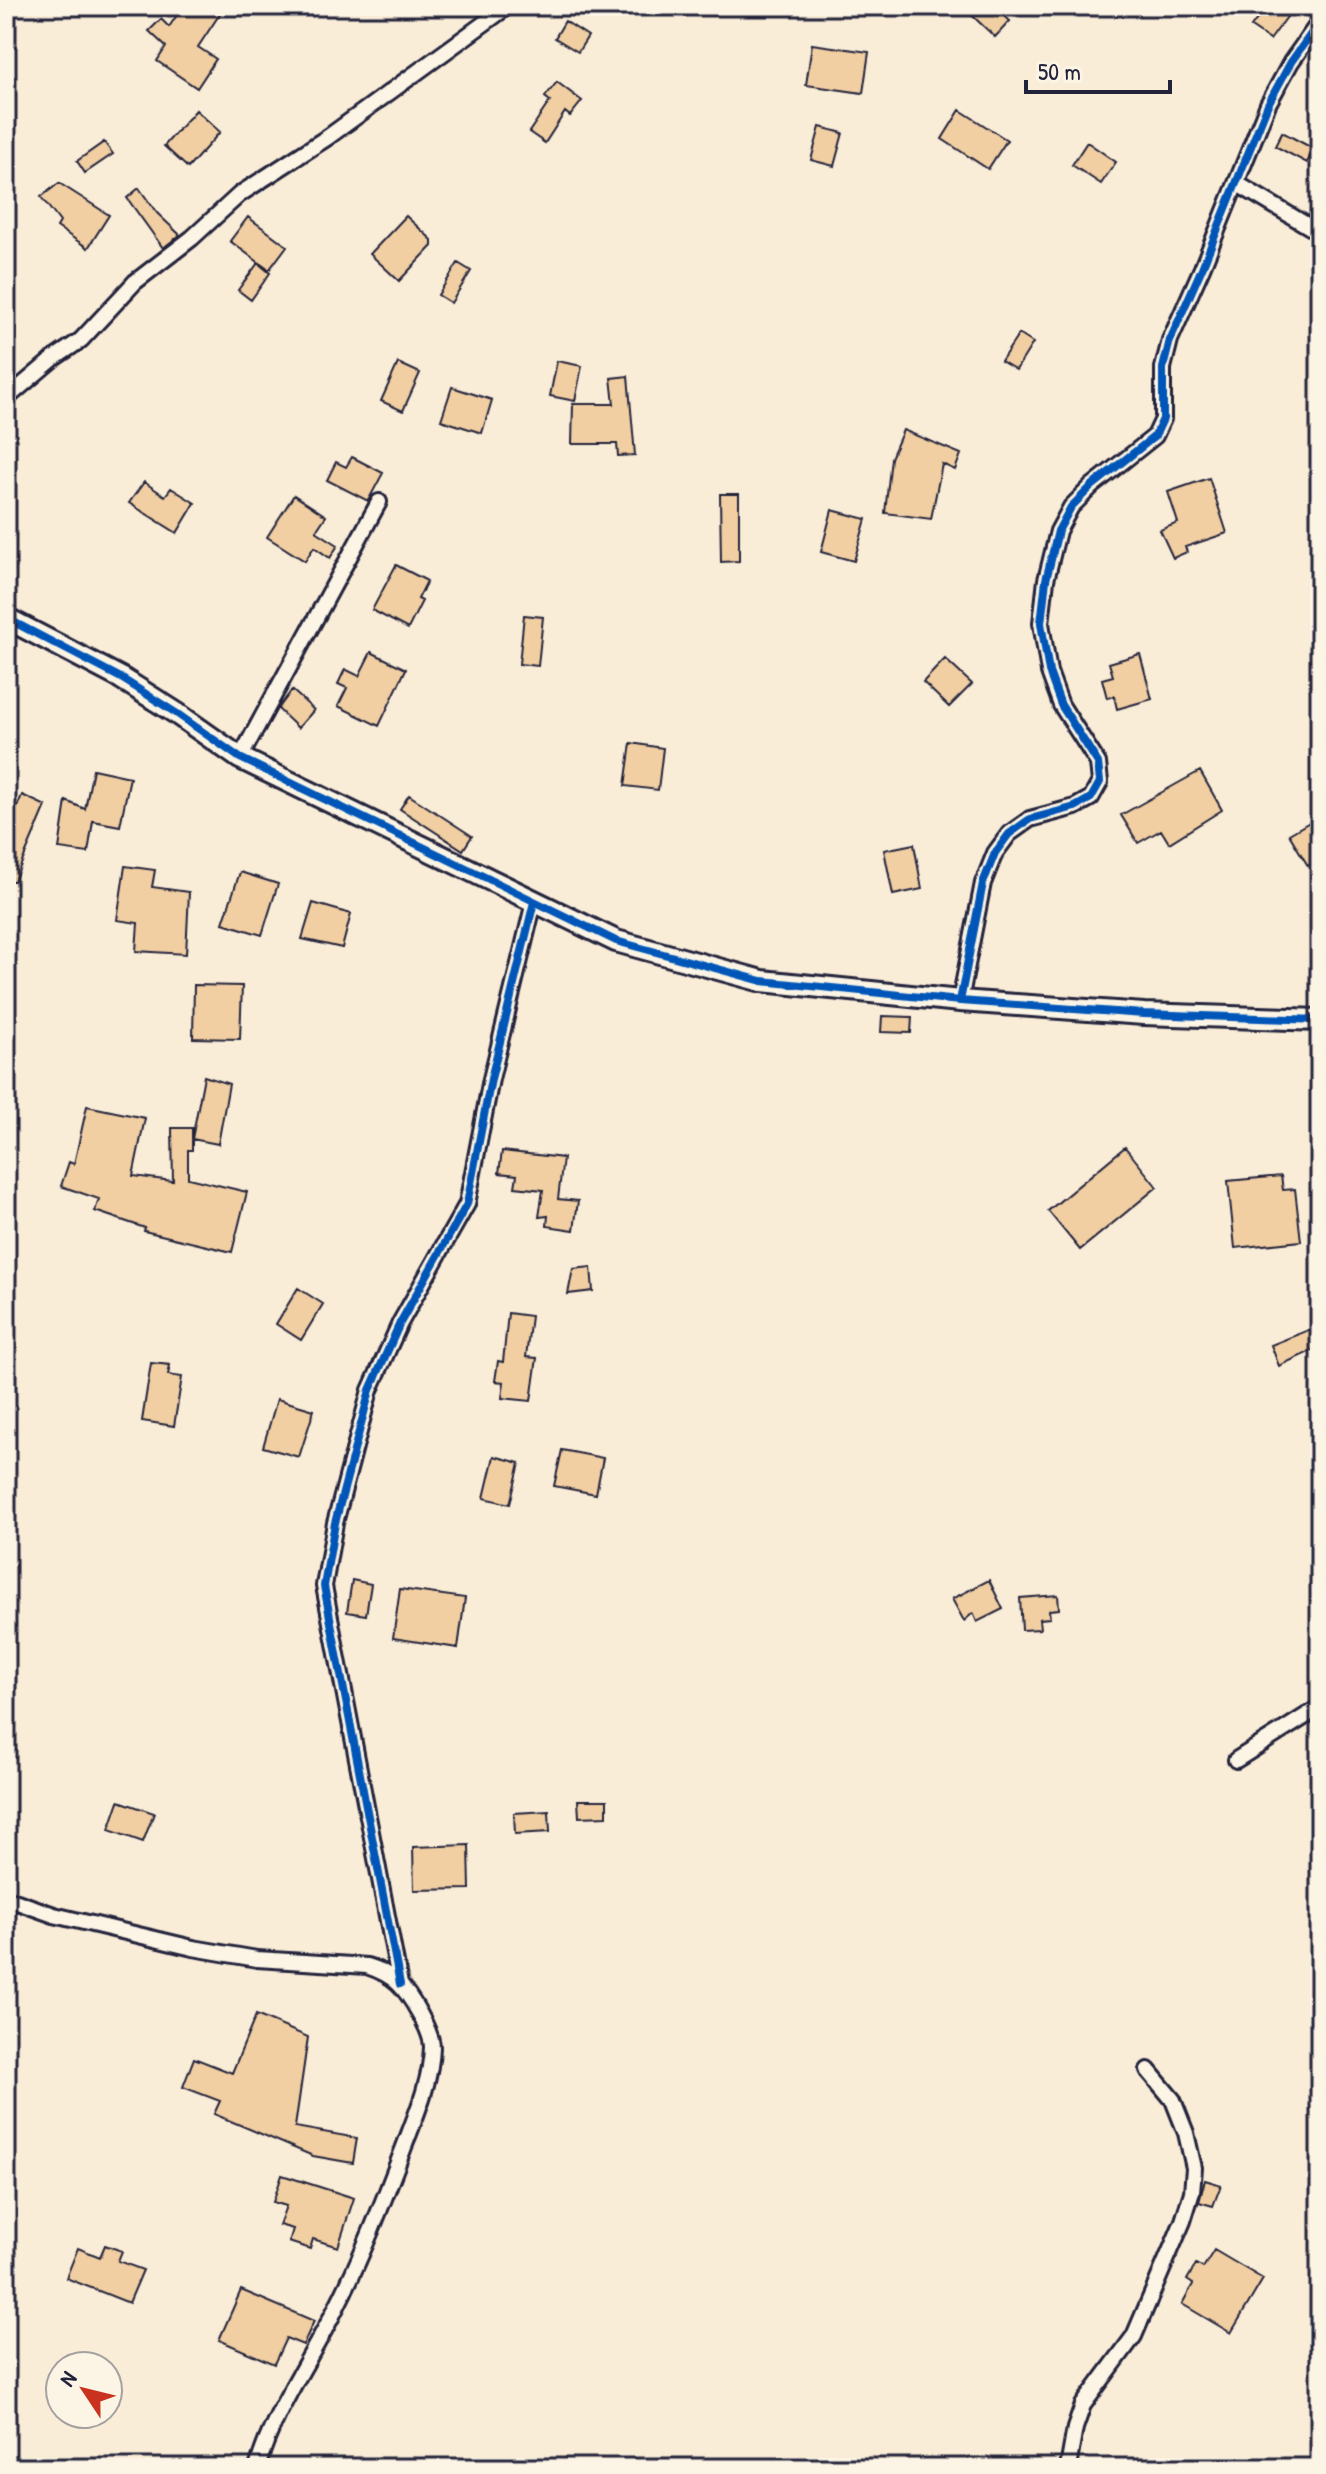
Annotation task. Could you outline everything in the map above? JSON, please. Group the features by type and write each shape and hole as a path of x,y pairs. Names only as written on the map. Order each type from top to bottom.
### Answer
{"street":[{"path":"6,399 81,340 135,282 192,238 240,194 328,137 508,6"},
{"path":"960,1001 983,883 995,853 1009,834 1030,819 1075,807 1091,798 1100,782 1098,763 1061,705 1049,672 1041,623 1046,580 1058,531 1071,507 1092,486 1155,436 1163,419 1163,368 1170,340 1268,104 1291,62 1320,21"},
{"path":"1236,183 1320,233"},
{"path":"240,758 379,502"},
{"path":"6,618 121,678 240,758 616,941 762,981 960,1001 1144,1014 1320,1020"},
{"path":"400,1984 324,1586 335,1523 370,1390 400,1323 467,1204 491,1079 534,902"},
{"path":"1236,1760 1320,1707"},
{"path":"6,1898 54,1915 193,1948 257,1959 367,1966 383,1971 400,1984 421,2017 432,2044 419,2106 376,2223 335,2310 264,2442 257,2468"},
{"path":"1068,2468 1075,2428 1083,2405 1134,2336 1183,2221 1192,2192 1194,2168 1186,2133 1173,2100 1148,2070"}],"building":[{"path":"183,6 225,6 198,47 216,59 197,88 157,61 166,47 149,31 161,19 169,27"},
{"path":"962,6 994,6 1010,21 995,37"},
{"path":"1267,6 1295,6 1270,40 1251,27"},
{"path":"565,21 588,36 578,52 555,38"},
{"path":"812,44 869,52 863,93 806,85"},
{"path":"557,82 582,101 570,116 565,112 545,143 529,132 550,101 545,97"},
{"path":"196,110 220,132 188,168 164,146"},
{"path":"960,110 1007,140 988,169 942,139"},
{"path":"820,127 843,133 834,166 811,160"},
{"path":"1282,132 1314,149 1307,163 1275,146"},
{"path":"104,142 113,154 85,173 77,161"},
{"path":"1087,142 1116,162 1101,184 1072,165"},
{"path":"59,183 109,215 88,248 57,227 60,222 41,197"},
{"path":"139,188 157,213 180,235 163,248 127,198"},
{"path":"406,216 432,240 432,246 399,281 370,254"},
{"path":"248,217 287,246 269,270 230,241"},
{"path":"258,263 270,273 251,300 238,290"},
{"path":"458,263 471,271 451,303 438,295"},
{"path":"1019,334 1033,343 1016,370 1001,361"},
{"path":"557,361 582,366 575,401 550,396"},
{"path":"398,363 420,373 403,411 381,401"},
{"path":"628,376 635,455 618,456 617,444 572,444 573,404 614,404 611,378"},
{"path":"452,387 492,400 482,433 441,420"},
{"path":"903,430 961,454 955,470 942,464 931,519 885,513 891,458"},
{"path":"352,457 383,473 368,501 327,480 336,462 346,467"},
{"path":"1209,478 1227,533 1185,547 1187,552 1173,558 1160,530 1178,523 1168,492"},
{"path":"144,482 165,496 171,488 195,503 177,533 129,503"},
{"path":"720,494 739,494 739,561 721,562"},
{"path":"294,495 326,516 316,531 338,545 330,558 314,547 305,561 267,537"},
{"path":"832,510 866,519 854,561 821,552"},
{"path":"396,565 427,581 418,599 422,601 408,629 372,610"},
{"path":"524,615 543,617 538,666 519,664"},
{"path":"371,652 406,669 379,726 338,706 347,688 338,684 345,669 359,676"},
{"path":"1140,654 1152,699 1117,709 1114,696 1107,698 1102,679 1113,676 1109,663"},
{"path":"945,659 972,684 949,707 923,682"},
{"path":"292,690 314,710 298,728 278,709"},
{"path":"631,743 663,748 658,790 625,786"},
{"path":"93,769 130,777 120,826 93,821 88,853 59,849 66,801 85,809"},
{"path":"1200,771 1222,810 1169,843 1161,830 1138,843 1121,815"},
{"path":"22,795 46,806 14,881 10,881 14,843 6,839 6,808 15,812"},
{"path":"409,795 472,836 463,850 400,809"},
{"path":"1320,816 1320,859 1308,866 1289,834"},
{"path":"914,844 922,889 893,895 884,850"},
{"path":"125,866 155,870 152,887 189,892 186,954 136,951 138,923 117,920"},
{"path":"240,872 278,884 262,935 223,923"},
{"path":"313,903 351,914 342,948 302,939"},
{"path":"194,985 242,986 240,1039 193,1038"},
{"path":"882,1016 912,1017 911,1033 881,1032"},
{"path":"204,1076 229,1084 218,1144 192,1139"},
{"path":"87,1106 145,1118 133,1176 173,1181 172,1128 192,1128 188,1178 247,1192 232,1252 144,1231 145,1228 95,1211 99,1199 61,1186 69,1162 74,1164"},
{"path":"1125,1147 1157,1187 1080,1250 1048,1211"},
{"path":"502,1151 563,1158 558,1199 578,1201 574,1230 547,1226 548,1216 539,1217 543,1190 515,1187 517,1175 499,1173"},
{"path":"1281,1176 1283,1190 1295,1189 1301,1241 1235,1248 1228,1181"},
{"path":"591,1267 593,1291 568,1294 573,1269"},
{"path":"298,1288 323,1304 301,1340 276,1324"},
{"path":"508,1313 531,1316 526,1357 537,1358 531,1401 502,1398 504,1382 495,1381 498,1361 503,1362"},
{"path":"1316,1327 1320,1334 1320,1347 1279,1366 1271,1345"},
{"path":"151,1363 170,1365 168,1375 182,1377 174,1426 142,1421"},
{"path":"277,1399 314,1410 299,1457 263,1447"},
{"path":"562,1450 603,1458 596,1494 554,1486"},
{"path":"494,1456 520,1463 510,1504 484,1498"},
{"path":"352,1580 371,1584 366,1615 347,1612"},
{"path":"989,1580 1003,1609 977,1622 973,1613 964,1621 952,1599"},
{"path":"400,1589 465,1598 458,1648 393,1638"},
{"path":"1058,1595 1059,1609 1049,1610 1050,1618 1039,1619 1040,1629 1022,1630 1020,1598"},
{"path":"578,1800 607,1800 607,1816 579,1817"},
{"path":"119,1801 154,1813 143,1842 109,1830"},
{"path":"549,1811 550,1832 515,1834 514,1813"},
{"path":"469,1845 470,1889 414,1890 413,1847"},
{"path":"256,2015 308,2037 295,2127 357,2138 353,2163 313,2156 214,2114 220,2101 183,2087 194,2058 232,2073"},
{"path":"282,2175 354,2198 338,2247 313,2239 310,2249 289,2242 293,2229 279,2225 286,2206 273,2202"},
{"path":"1205,2180 1221,2185 1213,2206 1199,2202"},
{"path":"105,2245 122,2251 118,2261 143,2270 129,2303 66,2278 78,2248 100,2257"},
{"path":"1214,2250 1263,2279 1231,2333 1182,2304 1193,2284 1187,2280 1196,2264 1203,2268"},
{"path":"241,2290 314,2321 303,2345 286,2338 274,2364 219,2340"}],"cycle path":[{"path":"960,1001 983,883 995,853 1009,834 1030,819 1075,807 1091,798 1100,782 1098,763 1061,705 1049,672 1041,623 1046,580 1058,531 1071,507 1092,486 1155,436 1163,419 1163,368 1170,340 1268,104 1291,62 1320,21"},
{"path":"6,618 121,678 240,758 616,941 762,981 960,1001 1144,1014 1320,1020"},
{"path":"400,1984 324,1586 335,1523 370,1390 400,1323 467,1204 491,1079 534,902"}]}
